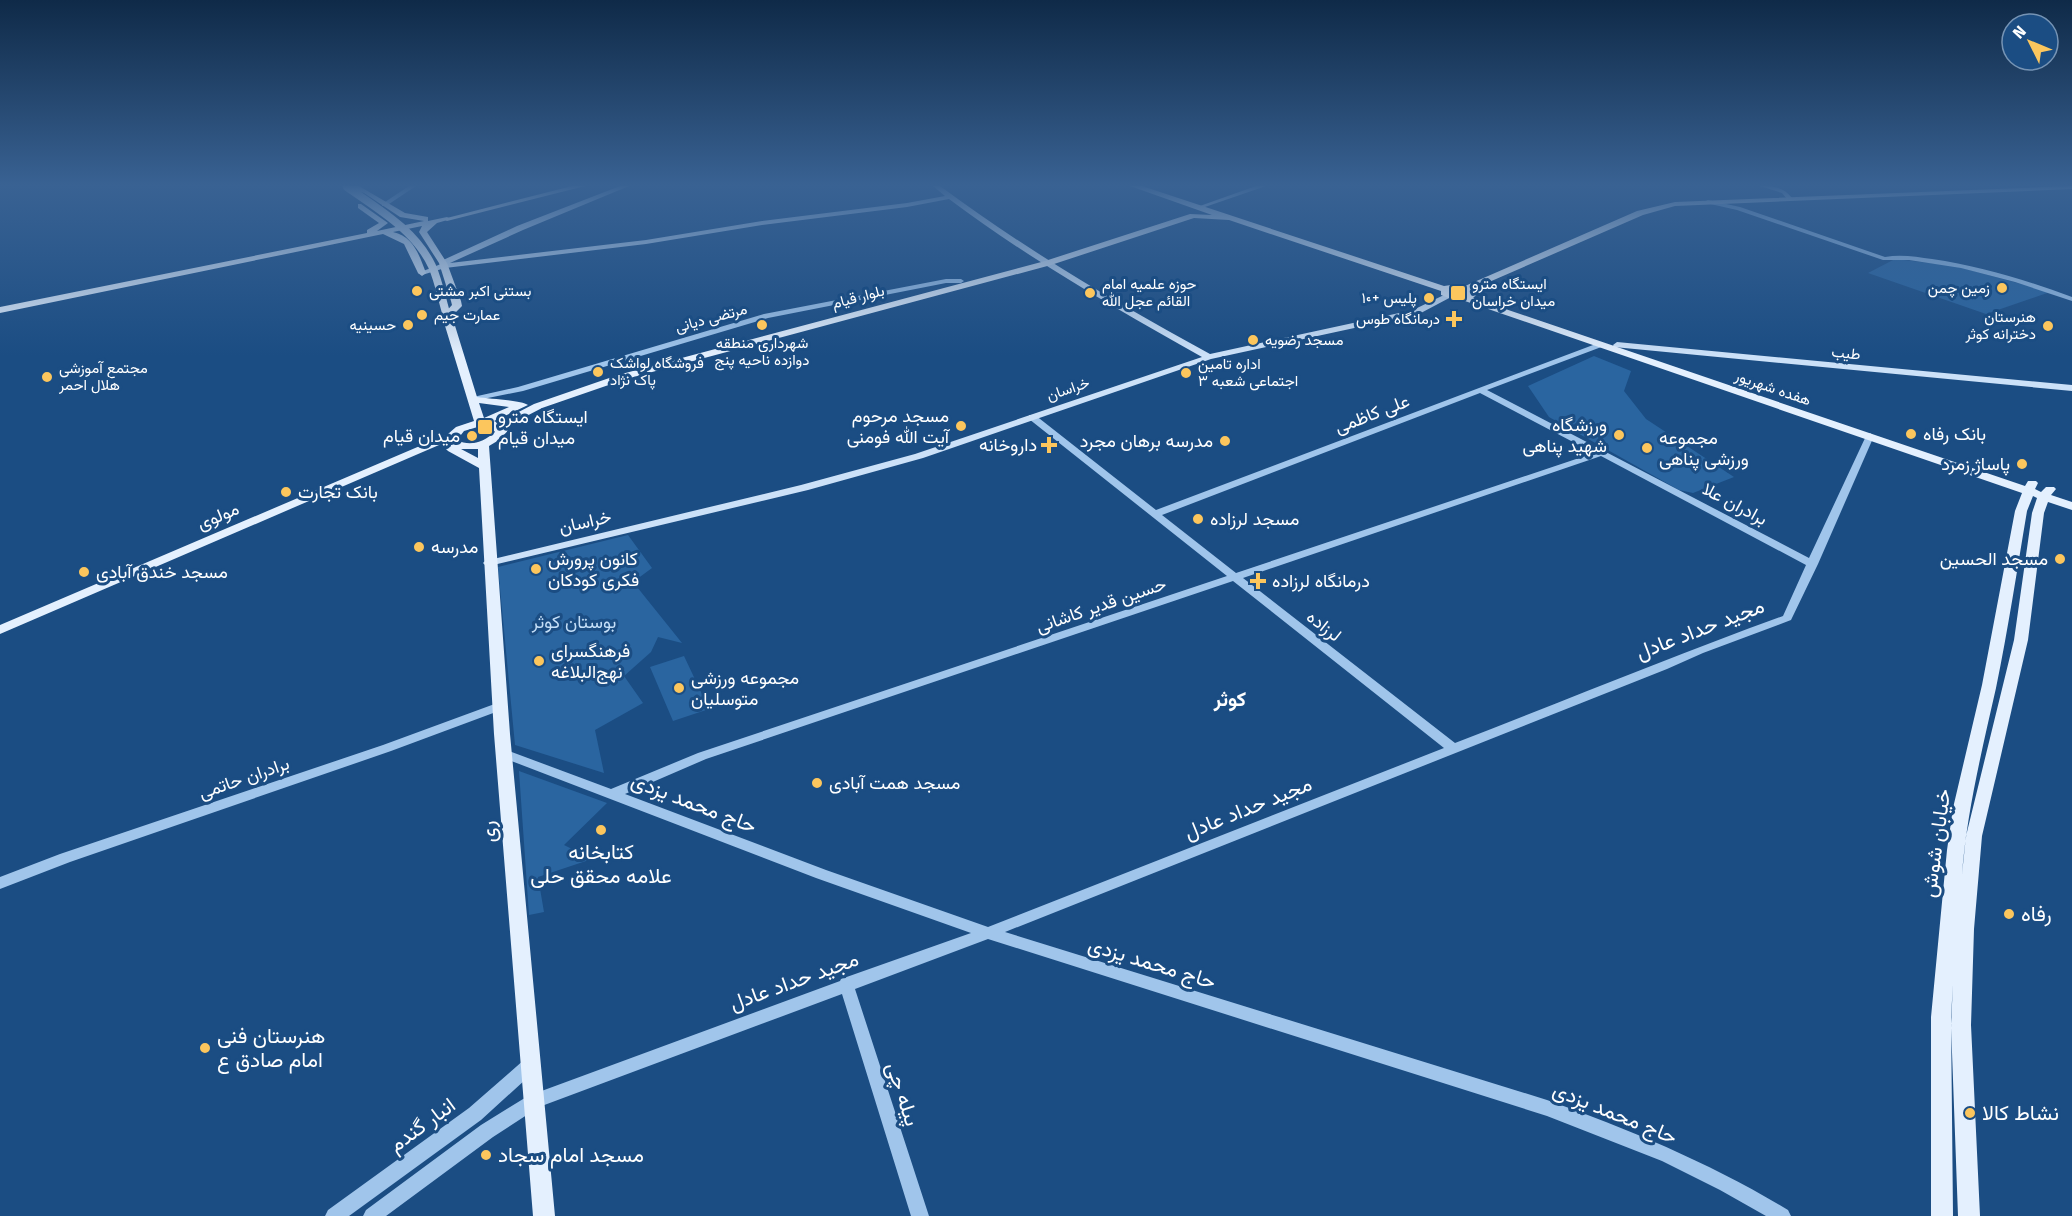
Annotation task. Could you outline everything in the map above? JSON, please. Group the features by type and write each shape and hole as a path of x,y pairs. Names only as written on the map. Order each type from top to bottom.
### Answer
{"main road":[{"path":"0,308 326,243"},
{"path":"407,243 422,273 489,243"},
{"path":"417,243 434,273 480,423"},
{"path":"430,243 443,265 457,306 447,316"},
{"path":"443,265 639,243"},
{"path":"1016,243 1104,300 1209,357"},
{"name":"بلوار قیام","path":"500,433 513,419 536,404 578,383 961,281 1046,262 1100,243"},
{"name":"بلوار قیام","path":"480,423 622,377 1115,243"},
{"path":"1304,243 1447,293 1454,287 1468,294 1577,243"},
{"name":"خراسان","path":"489,563 783,494 919,456 1209,357 1416,312 1447,293"},
{"name":"هفده شهریور","path":"1468,294 1601,344 1974,472 2027,493"},
{"name":"هفده شهریور","path":"1468,294 1617,345 2027,493 2072,497"},
{"name":"طیب","path":"1617,345 2072,388"},
{"path":"474,399 504,405 536,404"},
{"path":"480,423 498,426 500,433 483,444 469,447 457,445 451,441 452,436 466,426 480,423"},
{"name":"مولوی","path":"0,630 452,436"},
{"name":"ری","path":"483,444 500,706 544,1216"},
{"path":"420,449 442,447 456,450 484,466"},
{"name":"خیابان شوش","path":"1942,1216 1941,1017 1955,850 1961,808 1989,685 2027,493"},
{"name":"هفده شهریور","path":"2047,493 2072,506"},
{"name":"خیابان شوش","path":"1969,1216 1961,1025 1965,929 1974,836 2021,640 2038,513 2047,493"}],"street":[{"path":"1839,243 1886,259 1896,257 1964,266 2072,299"},
{"name":"مرتضی دیانی","path":"474,399 520,388 655,347 773,315 946,281 961,281"},
{"name":"علی کاظمی","path":"1155,514 1601,344"},
{"name":"برادران علا","path":"1481,390 1813,564"},
{"name":"لرزاده","path":"1032,417 1454,749"},
{"name":"مجید حداد عادل","path":"534,1101 988,933 1699,650 1787,618 1869,436"},
{"name":"حسین قدیر کاشانی","path":"613,794 702,756 1602,453"},
{"name":"برادران حاتمی","path":"0,883 500,706"},
{"name":"حاج محمد یزدی","path":"505,754 821,874 988,933 1622,1134 1750,1196 1782,1216"},
{"path":"1955,850 1972,857"},
{"name":"پیله چی","path":"846,984 920,1216"},
{"name":"انبار گندم","path":"334,1216 475,1114 531,1064"},
{"path":"372,1216 487,1131 534,1101"}],"green space":[{"path":"1895,259 1955,266 2050,292 1986,314 1868,273"},
{"name":"مجموعه ورزشی پناهی","path":"1594,356 1631,371 1624,391 1646,419 1734,477 1693,493 1679,490 1549,417 1528,386"},
{"name":"بوستان کوثر","path":"628,535 652,568 633,582 682,643 658,637 651,652 624,676 643,703 595,730 604,773 515,745 498,567"},
{"name":"مجموعه ورزشی متوسلیان","path":"684,656 709,709 673,721 650,667"},
{"path":"519,771 607,803 564,845 592,859 538,877 544,912 529,915"}],"place":[{"name":"زمین چمن","path":"2002,288"},
{"name":"بستنی اکبر مشتی","path":"417,291"},
{"name":"حوزه علمیه امام القائم عجل الله","path":"1090,293"},
{"name":"ایستگاه مترو میدان خراسان","path":"1458,293"},
{"name":"پلیس +۱۰","path":"1429,298"},
{"name":"عمارت جیم","path":"422,315"},
{"name":"درمانگاه طوس","path":"1454,319"},
{"name":"حسینیه","path":"408,325"},
{"name":"شهرداری منطقه دوازده ناحیه پنج","path":"762,325"},
{"name":"هنرستان دخترانه کوثر","path":"2048,326"},
{"name":"مسجد رضویه","path":"1253,340"},
{"name":"فروشگاه لواشک پاک نژاد","path":"598,372"},
{"name":"اداره تامین اجتماعی شعبه ۳","path":"1186,373"},
{"name":"مجتمع آموزشی هلال احمر","path":"47,377"},
{"name":"مسجد مرحوم آیت الله فومنی","path":"961,426"},
{"name":"ایستگاه مترو میدان قیام","path":"485,427"},
{"name":"بانک رفاه","path":"1911,434"},
{"name":"ورزشگاه شهید پناهی","path":"1619,435"},
{"name":"میدان قیام","path":"472,436"},
{"name":"مدرسه برهان مجرد","path":"1225,441"},
{"name":"داروخانه","path":"1049,445"},
{"name":"مجموعه ورزشی پناهی","path":"1647,448"},
{"name":"پاساژ زمرد","path":"2022,464"},
{"name":"بانک تجارت","path":"286,492"},
{"name":"مسجد لرزاده","path":"1198,519"},
{"name":"مدرسه","path":"419,547"},
{"name":"مسجد الحسین","path":"2060,559"},
{"name":"کانون پرورش فکری کودکان","path":"536,569"},
{"name":"مسجد خندق آبادی","path":"84,572"},
{"name":"درمانگاه لرزاده","path":"1258,581"},
{"name":"فرهنگسرای نهج‌البلاغه","path":"539,661"},
{"name":"مجموعه ورزشی متوسلیان","path":"679,688"},
{"name":"مسجد همت آبادی","path":"817,783"},
{"name":"کتابخانه علامه محقق حلی","path":"601,830"},
{"name":"رفاه","path":"2009,914"},
{"name":"هنرستان فنی امام صادق ع","path":"205,1048"},
{"name":"نشاط کالا","path":"1970,1113"},
{"name":"مسجد امام سجاد","path":"486,1155"}],"district":[{"name":"کوثر","path":"1230,699"}]}
